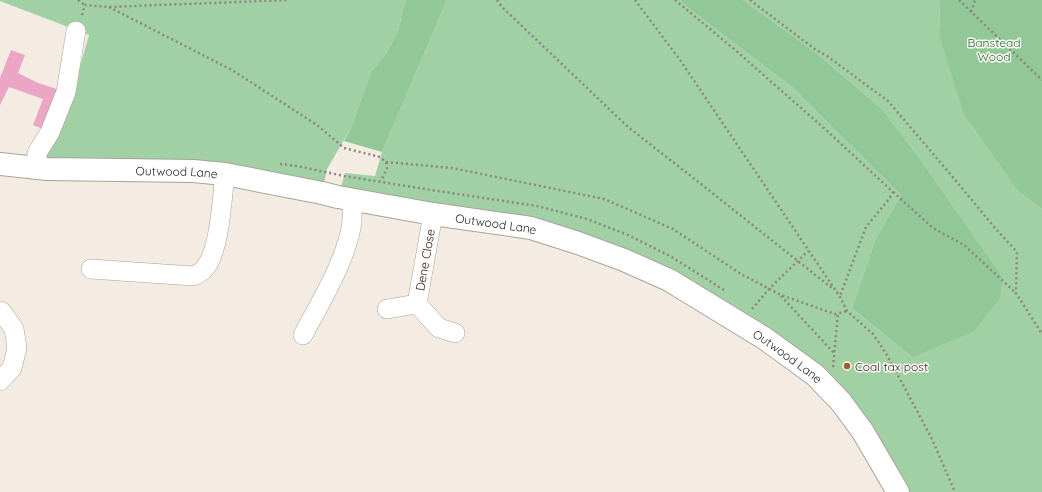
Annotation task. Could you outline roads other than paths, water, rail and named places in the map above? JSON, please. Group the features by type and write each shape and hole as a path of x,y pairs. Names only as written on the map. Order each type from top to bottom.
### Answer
{"main road":[{"name":"Outwood Lane","path":"0,164 36,168 193,171 225,174 352,200 433,214 530,228 578,242 669,280 741,324 815,375 841,402 863,432 898,492"}],"street":[{"path":"36,168 36,154 50,132 66,92 76,31"},
{"path":"91,269 193,276 203,270 212,256 218,226 225,174"},
{"path":"303,335 334,275 347,242 351,227 352,200"},
{"name":"Dene Close","path":"433,214 417,304 439,328 455,333"},
{"path":"387,309 417,304"},
{"path":"0,311 14,328 17,348 12,368 0,381"}],"place":[{"name":"Coal tax post","path":"847,366"}],"park label":[{"name":"Banstead Wood","path":"994,49"}]}
